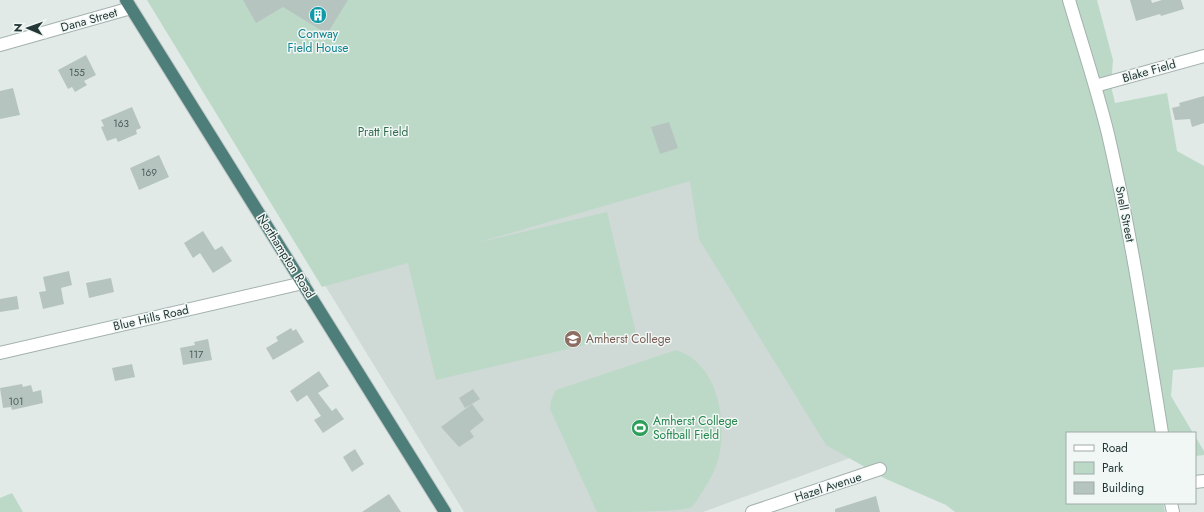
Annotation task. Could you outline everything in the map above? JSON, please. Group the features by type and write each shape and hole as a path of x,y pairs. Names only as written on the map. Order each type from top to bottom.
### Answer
{"highway":[{"name":"Northampton Road","path":"128,4 445,512"}],"street":[{"name":"Snell Street","path":"1068,0 1108,132 1128,228 1162,432"},
{"name":"Dana Street","path":"0,44 128,4"},
{"name":"Blake Field","path":"1095,86 1204,56"},
{"name":"Blue Hills Road","path":"0,353 303,283"},
{"name":"Hazel Avenue","path":"752,512 880,469"}],"shaded area":[{"name":"Amherst College","path":"150,0 659,0 858,455 703,512 464,512"}],"green space":[{"name":"Pratt Field","path":"147,0 1097,0 1113,60 1111,86 1115,103 1167,93 1177,151 1204,166 1204,367 1173,370 1171,396 1192,432 1066,432 1066,504 1163,504 1165,512 955,512 946,505 886,479 826,445 699,239 690,181 476,243 607,212 636,333 436,380 408,263 322,287"},
{"name":"Amherst College Softball Field","path":"676,350 689,356 699,364 708,375 714,388 721,416 722,430 719,456 712,474 703,491 690,508 659,511 597,512 550,409 551,400 556,390"},
{"path":"1196,438 1204,451 1204,455 1196,456"},
{"path":"12,493 23,512 0,512 0,498"}],"building":[{"name":"Conway Field House","path":"243,0 348,0 327,34 283,7 256,23"},
{"path":"1130,0 1151,0 1152,3 1162,0 1181,0 1184,9 1161,16 1160,14 1136,21"},
{"path":"86,55 96,75 84,81 87,85 75,92 72,87 68,89 58,70"},
{"path":"13,88 20,115 0,119 0,91"},
{"path":"1204,96 1204,123 1192,127 1190,119 1175,120 1172,108 1180,106 1179,103"},
{"path":"132,107 141,128 136,130 137,134 118,142 116,138 107,141 101,127 104,126 101,120"},
{"path":"669,122 678,148 660,154 651,127"},
{"path":"159,155 169,177 139,190 130,168"},
{"path":"203,231 215,250 222,246 232,261 213,273 200,253 193,258 184,243"},
{"path":"69,271 72,285 61,288 64,304 43,309 39,292 46,291 43,277"},
{"path":"111,278 114,292 89,298 86,283"},
{"path":"17,296 19,309 0,312 0,299"},
{"path":"291,328 293,331 296,329 304,342 273,360 266,348 278,341 276,337"},
{"path":"208,339 212,360 183,365 180,348 195,345 194,342"},
{"path":"132,364 135,377 115,381 112,368"},
{"path":"319,371 329,386 318,393 332,411 336,408 344,419 323,433 314,420 321,416 307,395 297,402 290,391"},
{"path":"22,384 23,387 31,385 33,392 41,390 43,403 12,410 11,407 3,408 0,388"},
{"path":"473,389 480,399 465,408 459,398"},
{"path":"472,404 484,420 470,431 474,437 459,447 441,427"},
{"path":"355,449 364,464 352,472 343,457"},
{"path":"389,494 401,512 362,512"},
{"path":"876,496 880,512 835,512 835,509"}],"place":[{"name":"Conway Field House","path":"318,15"},
{"name":"Amherst College","path":"573,339"},
{"name":"Amherst College Softball Field","path":"640,428"}]}
